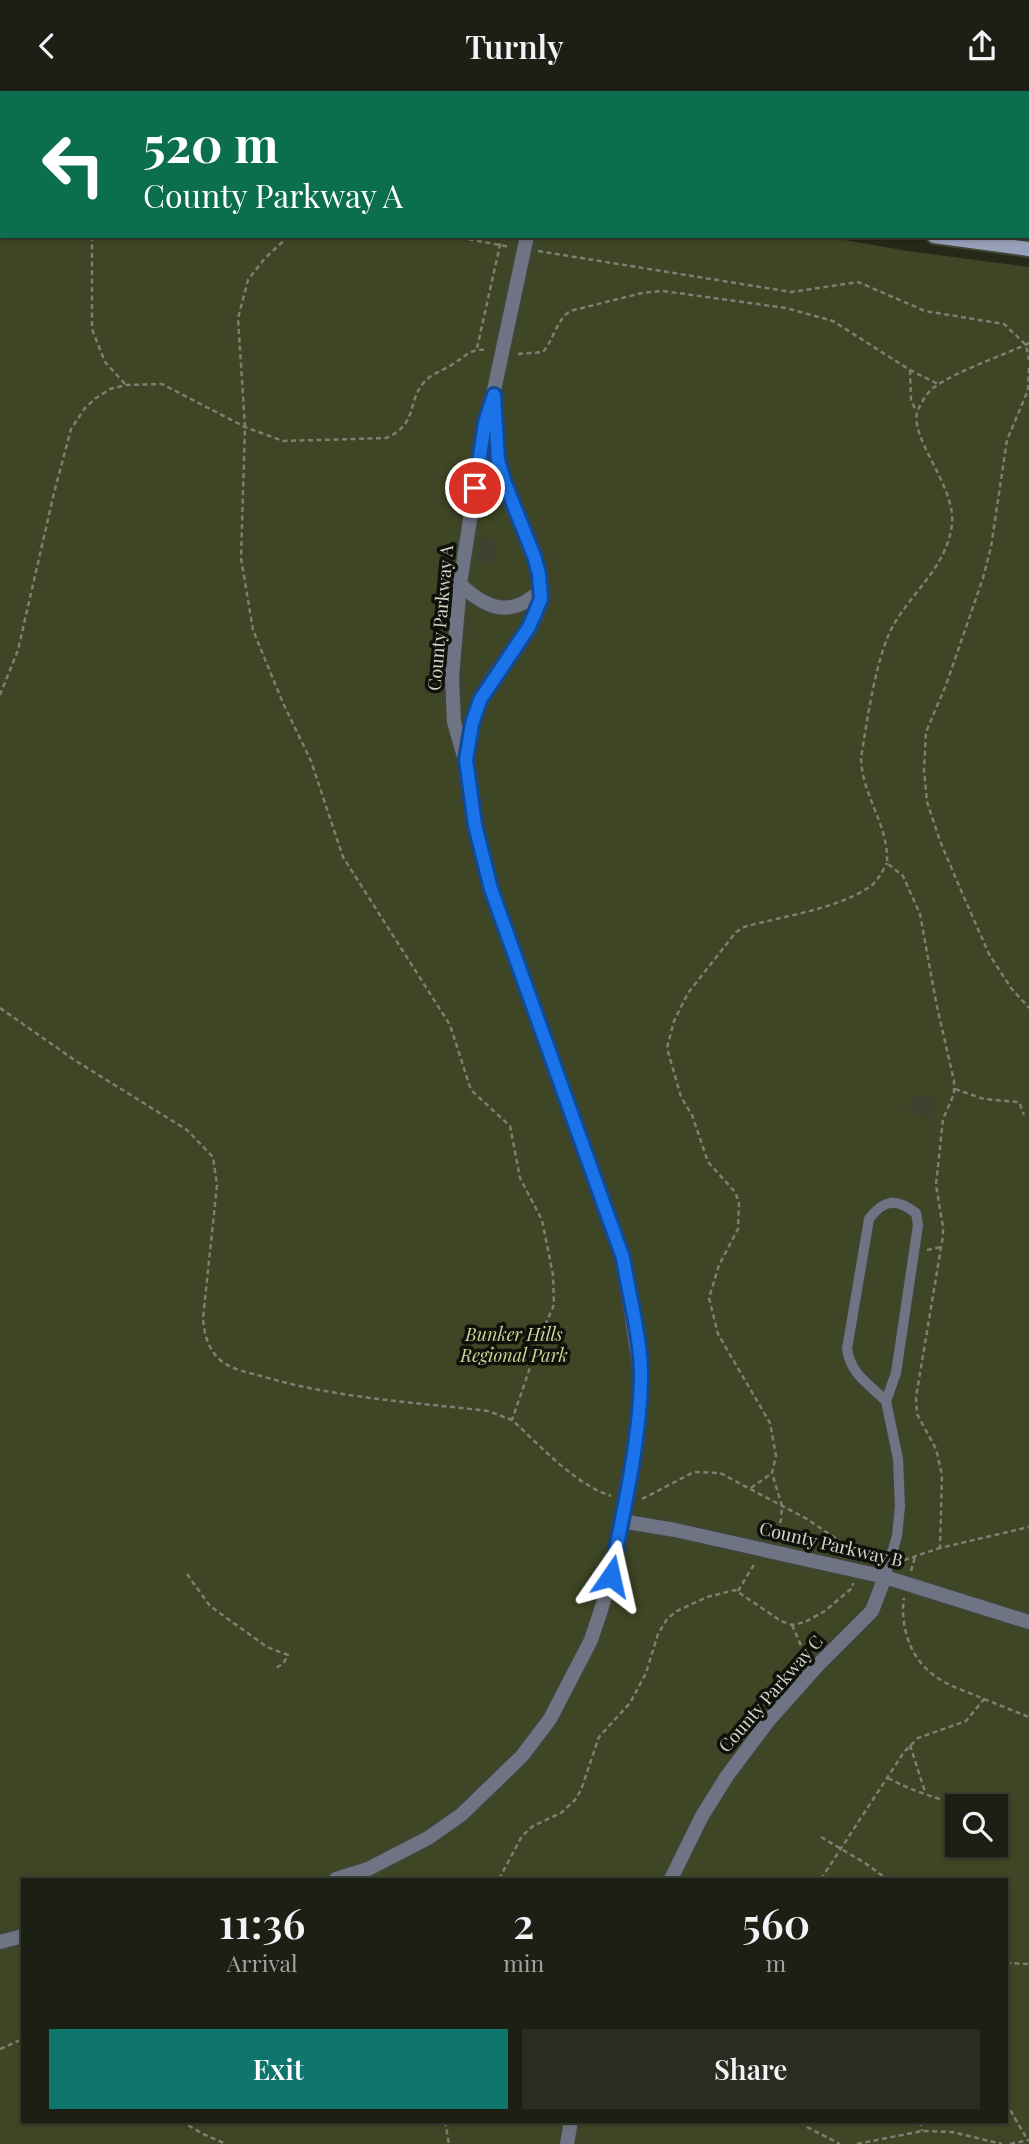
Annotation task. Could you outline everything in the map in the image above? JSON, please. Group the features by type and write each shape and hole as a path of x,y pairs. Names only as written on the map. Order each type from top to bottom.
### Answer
{"main road":[{"path":"949,238 1029,249"}],"street":[{"name":"County Parkway A","path":"339,1878 368,1869 428,1838 461,1815 523,1756 550,1719 591,1640 611,1576 635,1451 641,1378 623,1258 491,889 475,825 466,760 454,722 452,677 460,584 485,423 494,395 526,243"},
{"name":"County Parkway A","path":"466,760 472,724 480,700 529,627 537,611 541,590 534,556 498,460 494,395"},
{"path":"460,584 488,605 502,608 530,601 541,590"},
{"name":"County Parkway B","path":"621,1521 675,1530 885,1577 1029,1622"},
{"name":"County Parkway C","path":"671,1878 702,1816 727,1776 769,1720 812,1671 872,1611 885,1577"},
{"path":"0,1942 21,1937"},
{"path":"568,2144 571,2123"}],"lane":[{"path":"885,1577 897,1536 900,1506 898,1459 886,1401 896,1373 918,1225 916,1213 903,1203 891,1202 877,1209 869,1219 848,1349 849,1360 857,1375 886,1401"}],"path":[{"path":"92,238 92,329 105,362 126,385"},
{"path":"287,238 265,258 248,280 238,318 245,427 241,558 253,630 283,703 311,761 343,857 450,1025 471,1090 510,1126 520,1178 542,1220 553,1275 554,1305 512,1420"},
{"path":"462,238 500,246 526,243 791,292 858,282 925,311 1004,324 1027,344 1029,360"},
{"path":"477,348 502,238"},
{"path":"516,354 533,355 543,352 562,317 570,310 642,293 663,291 786,308 819,316 845,328 910,370 940,385"},
{"path":"916,412 931,390 1027,344"},
{"path":"0,695 18,650 71,429 85,408 110,390 126,385 162,384 245,427 282,441 386,438 396,434 407,423 425,381 477,348 492,351"},
{"path":"1029,368 1028,390 1007,440 991,547 983,578 946,685 926,732 924,770 927,802 940,841 989,954 1011,988 1029,1008"},
{"path":"782,1506 772,1473 776,1456 770,1423 718,1334 709,1299 719,1265 738,1229 739,1202 735,1192 708,1162 692,1115 681,1097 667,1048 668,1036 688,993 736,932 744,927 852,896 872,885 887,863 884,832 861,769 863,745 888,635 940,561 952,523 949,495 923,445 918,429 911,400 910,370"},
{"path":"887,863 903,876 920,914 955,1089 943,1119 935,1192 943,1236 916,1397 917,1414 936,1449 942,1475 940,1548"},
{"path":"0,1008 76,1061 187,1129 213,1157 217,1170 216,1196 203,1318 209,1345 218,1358 238,1369 308,1389 488,1411 512,1420 567,1470 597,1491 611,1496"},
{"path":"955,1089 984,1099 1019,1102 1024,1115"},
{"path":"643,1499 680,1478 702,1471 720,1473 825,1529 850,1548 865,1554"},
{"path":"751,1488 772,1473"},
{"path":"915,1557 940,1548 1029,1527"},
{"path":"187,1574 210,1606 267,1647 288,1655 283,1664 274,1669"},
{"path":"500,1878 522,1836 533,1826 561,1813 575,1800 599,1737 630,1703 646,1673 658,1634 667,1619 677,1611 707,1597 735,1590 781,1621 792,1625 805,1622 825,1611 852,1588"},
{"path":"903,1603 907,1638 930,1673 1029,1717"},
{"path":"792,1625 812,1671"},
{"path":"822,1878 910,1745 918,1738 966,1721 984,1699"},
{"path":"910,1745 925,1793"},
{"path":"887,1777 901,1785 945,1799"},
{"path":"821,1837 886,1878"},
{"path":"1008,1962 1029,1964"},
{"path":"0,2049 21,2040"},
{"path":"1008,2106 1028,2139 1010,2144"},
{"path":"184,2123 226,2144"},
{"path":"445,2123 449,2144"},
{"path":"803,2123 839,2144"},
{"path":"920,2123 922,2131"},
{"path":"857,2144 922,2131 952,2132 1002,2144"}],"green space":[{"name":"Bunker Hills Regional Park","path":"0,238 833,238 1029,267 1029,2144 0,2144"}],"building":[{"path":"479,538 496,541 493,564 475,561"},
{"path":"913,1095 935,1099 931,1118 909,1113"}],"route":[{"path":"475,488 485,423 494,395 498,460 534,556 541,599 529,627 489,682 480,700 472,724 466,760 475,825 491,889 623,1258 634,1318 641,1378 635,1451 611,1576"}]}
